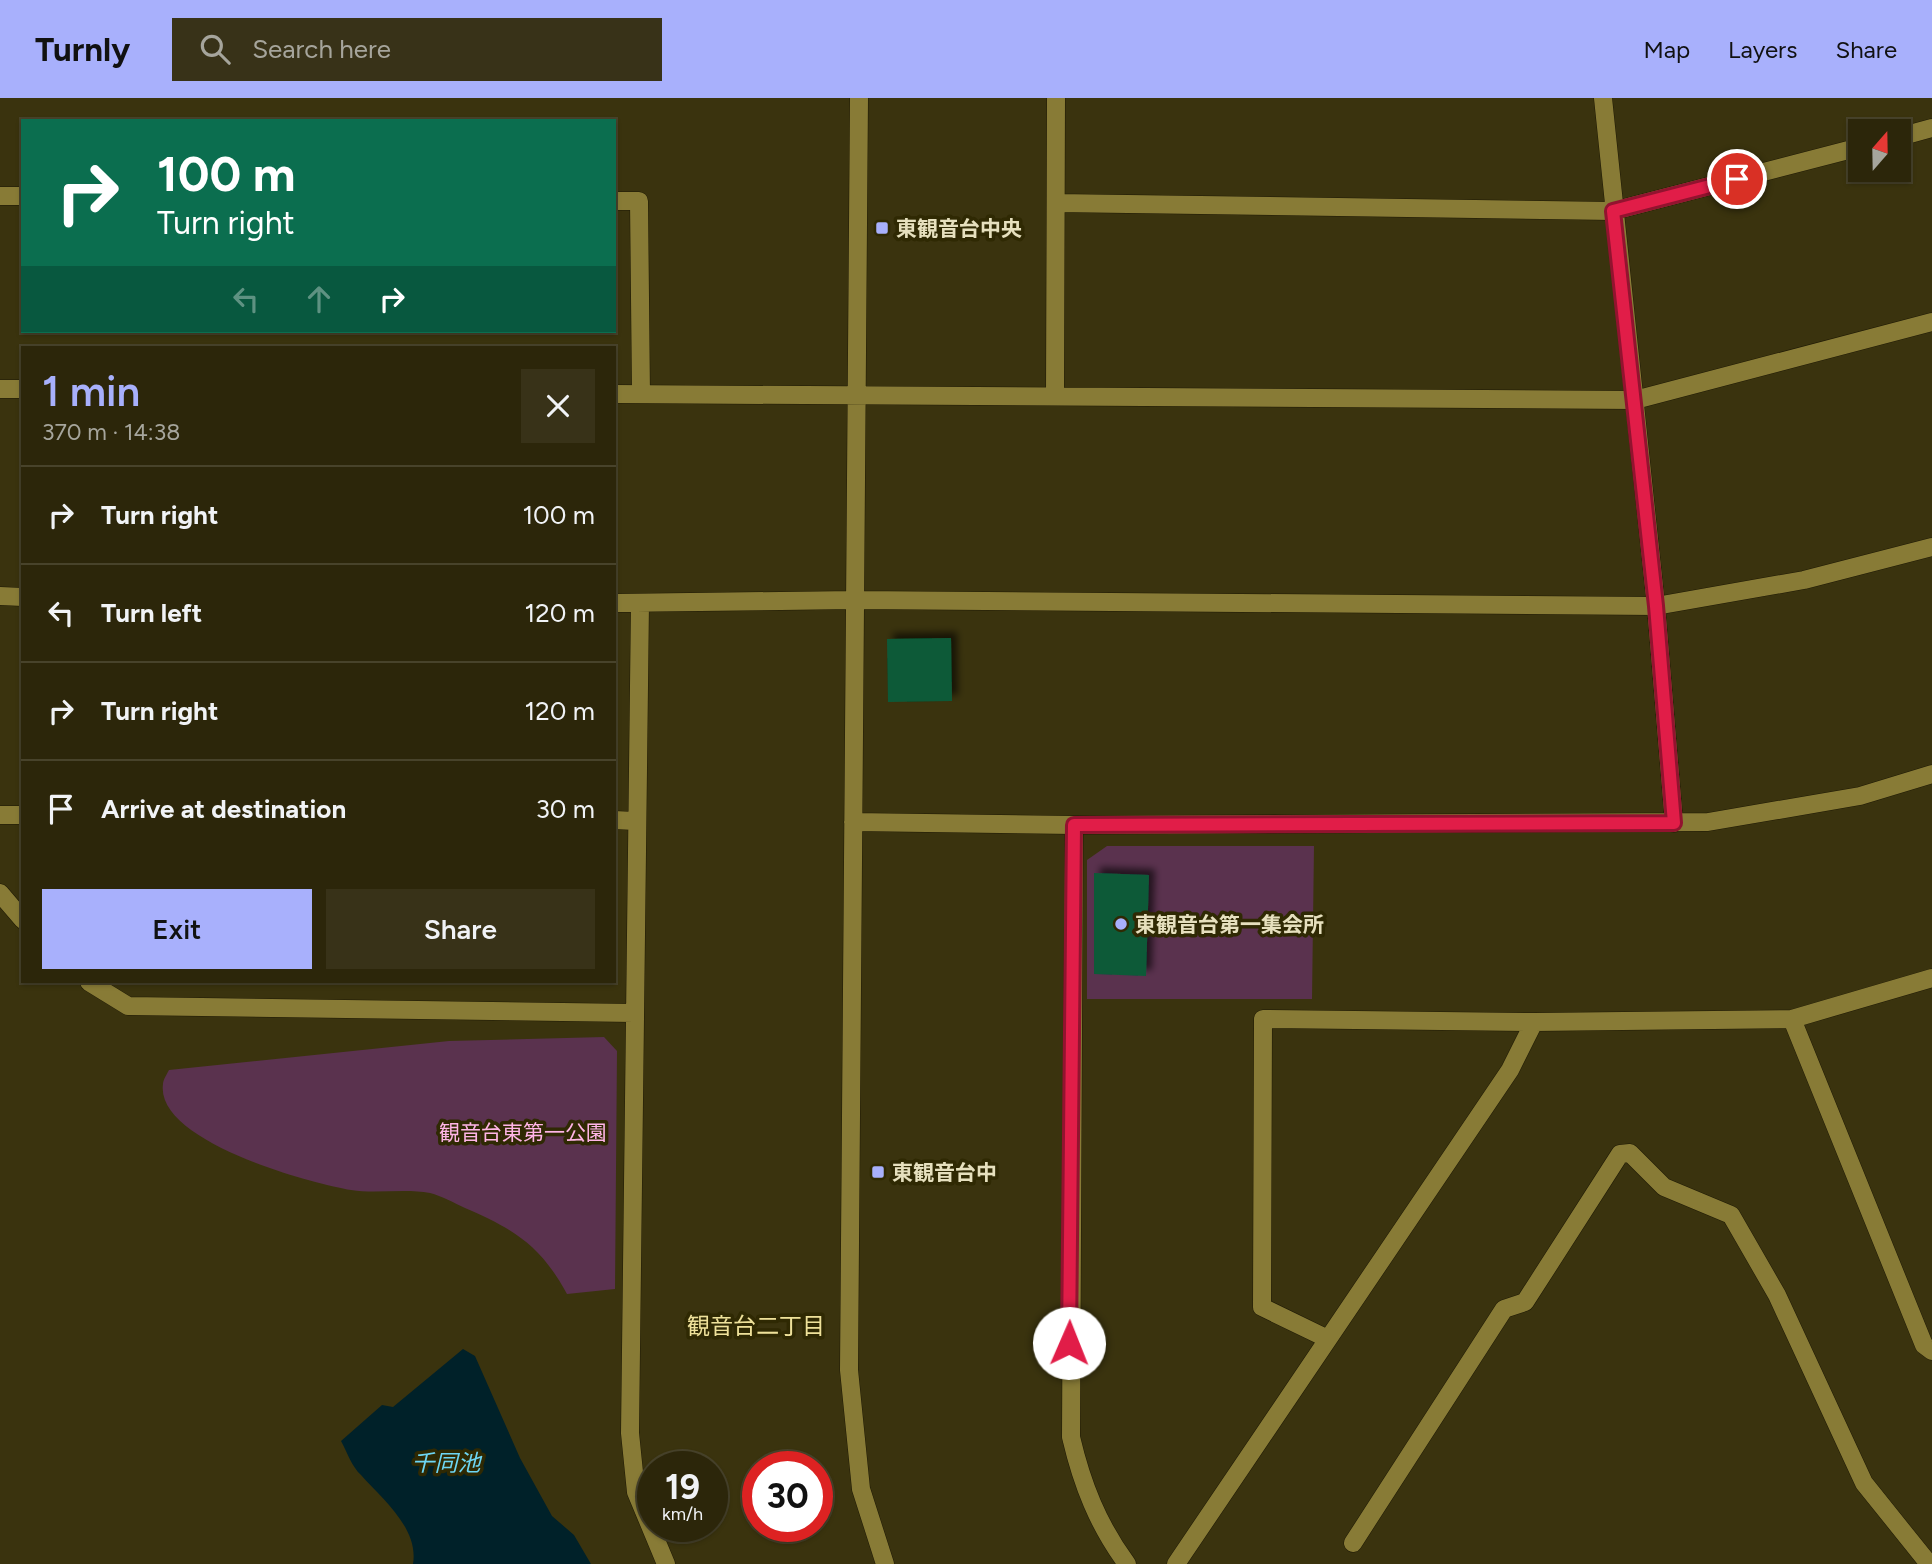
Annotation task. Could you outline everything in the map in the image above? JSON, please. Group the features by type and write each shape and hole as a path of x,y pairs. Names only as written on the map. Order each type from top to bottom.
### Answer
{"street":[{"path":"859,98 849,1370 861,1489 885,1564"},
{"path":"1055,396 1056,98"},
{"path":"1603,98 1656,606 1674,823"},
{"path":"1911,134 1932,128"},
{"path":"1056,203 1613,211 1848,150"},
{"path":"0,196 21,196"},
{"path":"616,201 639,201 641,394"},
{"path":"616,394 1635,400 1932,322"},
{"path":"0,389 21,389"},
{"path":"616,603 854,600 1656,606 1804,580 1932,547"},
{"path":"0,596 21,597"},
{"path":"640,603 635,821 631,1467 636,1492 666,1564"},
{"path":"853,822 1074,825 1708,822 1860,796 1932,774"},
{"path":"0,815 21,815"},
{"path":"616,820 635,821"},
{"path":"1074,825 1071,1437 1080,1474 1105,1533 1127,1564"},
{"path":"0,893 21,918"},
{"path":"1328,1339 1262,1307 1263,1019 1534,1022 1792,1019 1932,978"},
{"path":"91,983 128,1006 634,1013"},
{"path":"1792,1019 1924,1345 1932,1351"},
{"path":"1177,1564 1510,1070 1534,1022"},
{"path":"1353,1543 1504,1309 1525,1302 1620,1154 1630,1153 1664,1187 1731,1215 1777,1295 1864,1483 1929,1564"}],"green space":[{"path":"1107,846 1314,846 1312,999 1087,999 1087,860"},
{"name":"観音台東第一公園","path":"604,1037 617,1051 615,1289 567,1294 547,1263 525,1241 498,1224 434,1194 351,1190 303,1178 238,1156 208,1141 183,1124 167,1105 163,1084 169,1070 449,1041"}],"water":[{"name":"千同池","path":"463,1349 475,1356 520,1458 552,1516 574,1535 591,1564 413,1564 413,1551 405,1526 352,1464 341,1441 382,1405 393,1407"}],"building":[{"path":"951,638 952,701 888,702 887,639"},
{"name":"東観音台第一集会所","path":"1094,873 1149,875 1146,976 1094,974"}],"place":[{"name":"東観音台中央","path":"882,228"},
{"name":"東観音台第一集会所","path":"1121,924"},
{"name":"東観音台中","path":"878,1172"}],"district":[{"name":"観音台二丁目","path":"756,1326"}],"route":[{"path":"1069,1343 1074,825 1674,823 1656,606 1613,211 1737,179"}]}
